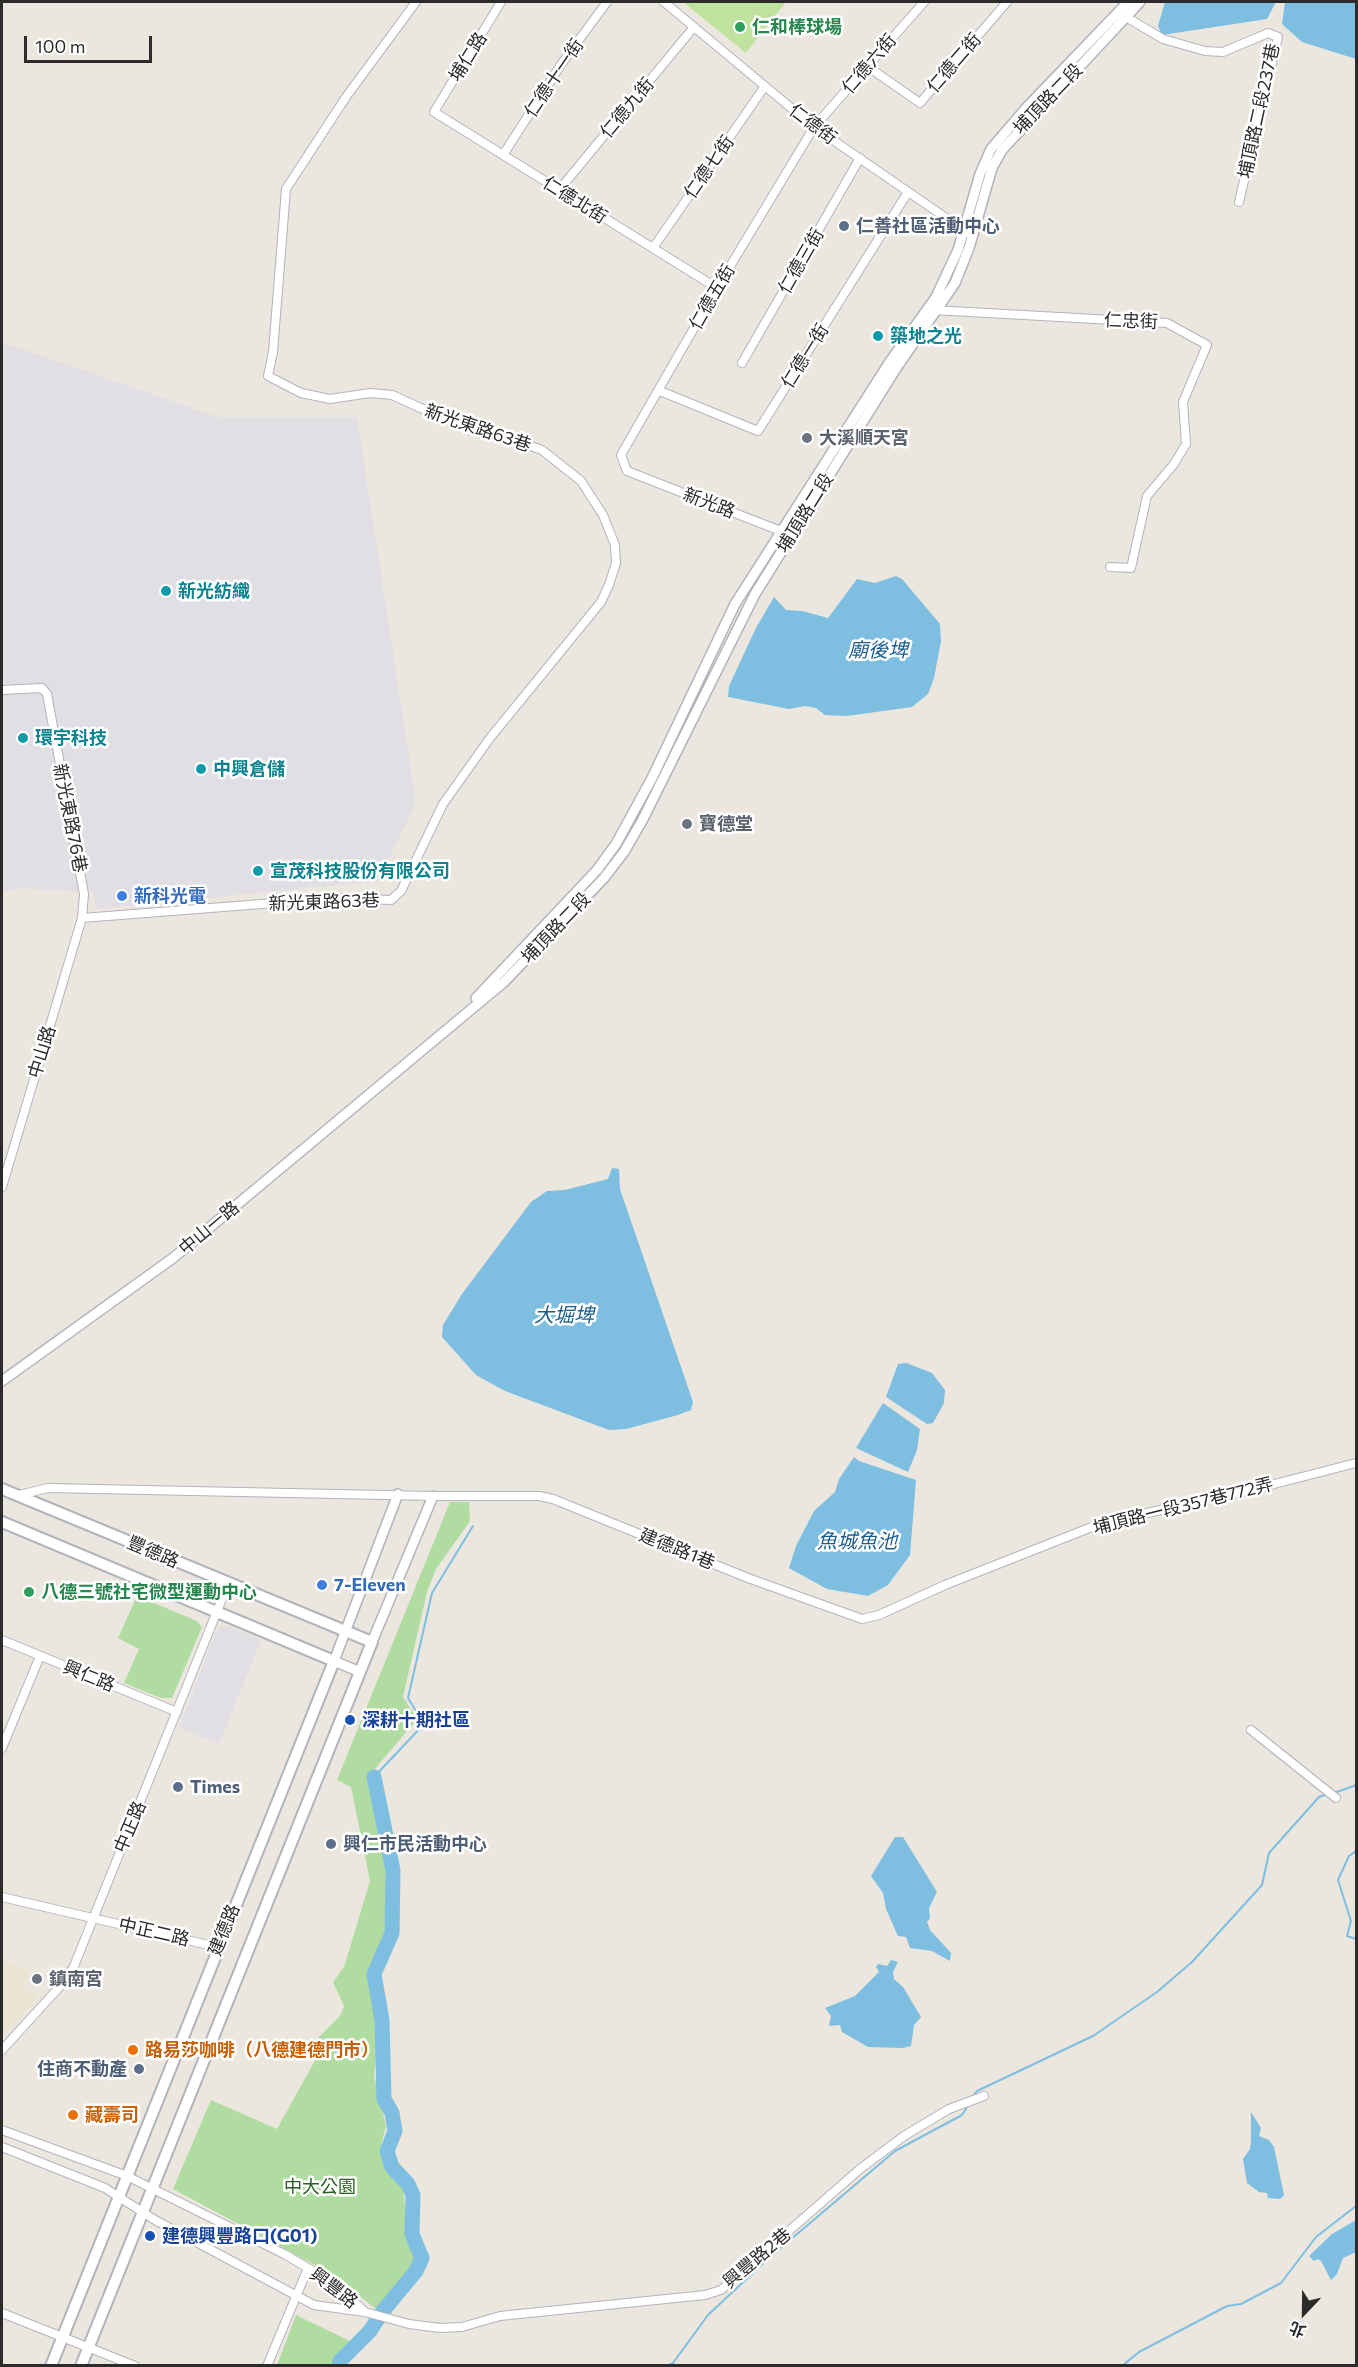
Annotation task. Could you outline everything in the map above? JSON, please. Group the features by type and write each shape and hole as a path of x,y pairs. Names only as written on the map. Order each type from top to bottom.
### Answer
{"main road":[{"name":"豐德路","path":"2,1489 372,1642"},
{"name":"豐德路","path":"2,1522 334,1661"},
{"name":"建德路","path":"81,2366 372,1642"},
{"name":"建德路","path":"51,2366 217,1947 334,1661"}],"street":[{"name":"新光東路63巷","path":"82,918 339,898 391,900 401,891 443,804 490,738 601,602 609,585 615,563 615,545 603,514 581,481 542,450 426,410 392,395 370,393 330,399 301,393 268,376 273,352 286,189 346,97 416,2"},
{"name":"埔仁路","path":"434,112 501,2"},
{"name":"仁德十一街","path":"503,155 562,63 607,2"},
{"name":"仁德街","path":"664,2 814,127 968,233"},
{"name":"仁德六街","path":"814,127 924,2"},
{"name":"仁德二街","path":"867,66 920,104 1007,2"},
{"name":"埔頂路二段","path":"968,233 980,174 991,149 1005,130 1128,2"},
{"name":"埔頂路二段","path":"406,1061 458,1018 597,870 616,844 652,778 735,604 786,533 891,360 933,310 968,233 992,168 1002,150 1012,136 1140,2"},
{"name":"埔頂路二段237巷","path":"1126,17 1162,39 1206,51 1223,52 1268,33 1278,37 1239,202"},
{"name":"仁德九街","path":"559,190 694,27"},
{"name":"仁德七街","path":"654,249 765,86"},
{"name":"仁德北街","path":"434,112 717,288"},
{"name":"仁德五街","path":"627,471 621,455 660,391 717,288 814,127"},
{"name":"仁德三街","path":"742,363 860,158"},
{"name":"仁德一街","path":"660,391 758,431 908,192"},
{"name":"仁忠街","path":"933,310 1167,322 1207,345 1183,402 1186,444 1174,464 1146,496 1131,568 1110,567"},
{"name":"新光路","path":"627,471 786,533"},
{"name":"新光東路76巷","path":"2,690 42,688 47,694 84,894 82,918"},
{"name":"中山路","path":"2,1187 82,918"},
{"name":"中山一路","path":"2,1381 173,1258 406,1061"},
{"name":"埔頂路一段357巷772弄","path":"945,1585 1111,1520 1251,1490 1356,1462"},
{"name":"建德路1巷","path":"18,1496 48,1488 433,1496 527,1495 553,1499 748,1578 862,1619 879,1615 945,1585"},
{"name":"建德路","path":"334,1661 398,1494"},
{"name":"建德路","path":"372,1642 433,1496"},
{"name":"中正路","path":"2,2050 64,1982 74,1966 228,1584"},
{"name":"興仁路","path":"2,1640 177,1712"},
{"path":"2,1748 40,1656"},
{"name":"豐德路","path":"334,1661 360,1672"},
{"path":"1251,1730 1336,1798"},
{"name":"中正二路","path":"2,1897 217,1947"},
{"name":"興豐路2巷","path":"369,2313 440,2328 462,2327 500,2316 705,2295 720,2290 860,2169 904,2136 949,2109 984,2096"},
{"name":"興豐路","path":"2,2130 127,2176 308,2268 343,2290 369,2313"},
{"name":"興豐路","path":"2,2147 105,2188 143,2212 314,2305 369,2313"},
{"path":"267,2366 308,2268"},
{"path":"2,2313 135,2366"}],"shaded area":[{"path":"2,342 218,417 357,417 416,803 378,881 96,909 93,892 18,888 2,892"},
{"path":"228,1626 261,1640 219,1744 179,1728 215,1634 220,1627"},
{"path":"2,1960 29,1971 20,1986 38,1997 2,2035"}],"green space":[{"name":"仁和棒球場","path":"683,2 786,2 746,53"},
{"name":"中大公園","path":"450,1502 469,1502 470,1521 436,1569 427,1592 403,1697 417,1719 369,1776 386,1870 385,1930 370,1969 377,2049 374,2075 386,2126 381,2145 391,2172 403,2188 409,2241 418,2261 376,2309 330,2273 173,2189 211,2100 277,2129 317,2057 316,2040 340,2016 344,2006 333,1982 344,1967 370,1881 351,1787 337,1780"},
{"path":"137,1596 197,1621 202,1627 172,1698 161,1698 124,1683 139,1649 118,1638"},
{"path":"296,2315 350,2341 336,2356 334,2365 277,2365"}],"water":[{"path":"1165,2 1276,2 1267,19 1162,35 1158,26"},
{"path":"1285,2 1356,2 1356,59 1302,42 1282,24"},
{"name":"廟後埤","path":"896,576 902,579 940,624 941,641 934,678 928,694 912,707 847,716 825,715 816,708 805,706 789,709 728,697 729,686 756,628 774,597 786,610 802,611 828,618 857,579 875,583"},
{"name":"大堀埤","path":"612,1168 619,1169 620,1189 693,1402 691,1410 678,1415 626,1429 609,1430 505,1391 476,1375 442,1337 443,1325 462,1294 531,1202 547,1191 565,1190 608,1179"},
{"path":"906,1363 932,1373 945,1390 944,1403 933,1423 927,1424 886,1397 898,1364"},
{"path":"883,1403 920,1429 917,1450 908,1472 856,1448"},
{"name":"魚城魚池","path":"854,1457 859,1461 916,1480 910,1555 888,1585 868,1596 827,1589 789,1568 796,1546 814,1511 835,1492 839,1479"},
{"path":"895,1837 903,1837 937,1892 929,1908 930,1918 927,1922 930,1930 951,1953 950,1961 932,1951 910,1948 906,1937 898,1936 886,1909 883,1893 871,1876"},
{"path":"891,1960 898,1962 893,1972 894,1979 903,1987 921,2017 914,2025 911,2046 903,2048 868,2047 842,2032 840,2025 829,2026 831,2016 825,2008 855,1996 879,1972 876,1967 878,1964 887,1966"},
{"path":"1251,2112 1261,2128 1259,2136 1269,2140 1274,2147 1284,2195 1280,2199 1268,2198 1267,2193 1259,2192 1247,2183 1243,2159 1250,2149"},
{"path":"1356,2220 1356,2252 1343,2258 1337,2274 1331,2280 1321,2261 1318,2259 1314,2261 1309,2256 1332,2234"}],"waterway":[{"path":"374,1777 424,1724 408,1698 432,1593 473,1526"},
{"path":"339,2366 340,2361 370,2331 383,2311 416,2271 422,2258 412,2234 413,2195 408,2184 392,2167 387,2151 395,2131 392,2113 384,2099 382,2020 374,1974 392,1933 393,1870 374,1777"},
{"path":"1334,1793 1356,1785"},
{"path":"973,2096 977,2091 1093,2036 1157,1992 1192,1962 1262,1885 1269,1853 1319,1797 1328,1794"},
{"path":"1356,1851 1349,1856 1338,1880 1351,1921 1347,1936 1356,1939"},
{"path":"667,2366 673,2363 708,2315 770,2257 895,2151 962,2115 969,2104"},
{"path":"1122,2366 1139,2352 1227,2306 1241,2304 1281,2283 1316,2237 1356,2206"}],"place":[{"name":"仁和棒球場","path":"740,27"},
{"name":"仁善社區活動中心","path":"844,226"},
{"name":"築地之光","path":"878,336"},
{"name":"大溪順天宮","path":"807,438"},
{"name":"新光紡織","path":"166,591"},
{"name":"環宇科技","path":"23,738"},
{"name":"中興倉儲","path":"201,769"},
{"name":"寶德堂","path":"687,824"},
{"name":"宣茂科技股份有限公司","path":"258,871"},
{"name":"新科光電","path":"122,896"},
{"name":"7-Eleven","path":"322,1585"},
{"name":"八德三號社宅微型運動中心","path":"29,1592"},
{"name":"深耕十期社區","path":"350,1720"},
{"name":"Times","path":"178,1787"},
{"name":"興仁市民活動中心","path":"331,1844"},
{"name":"鎮南宮","path":"37,1979"},
{"name":"路易莎咖啡（八德建德門市）","path":"133,2050"},
{"name":"住商不動產","path":"139,2069"},
{"name":"藏壽司","path":"73,2115"},
{"name":"建德興豐路口(G01)","path":"150,2236"}]}
